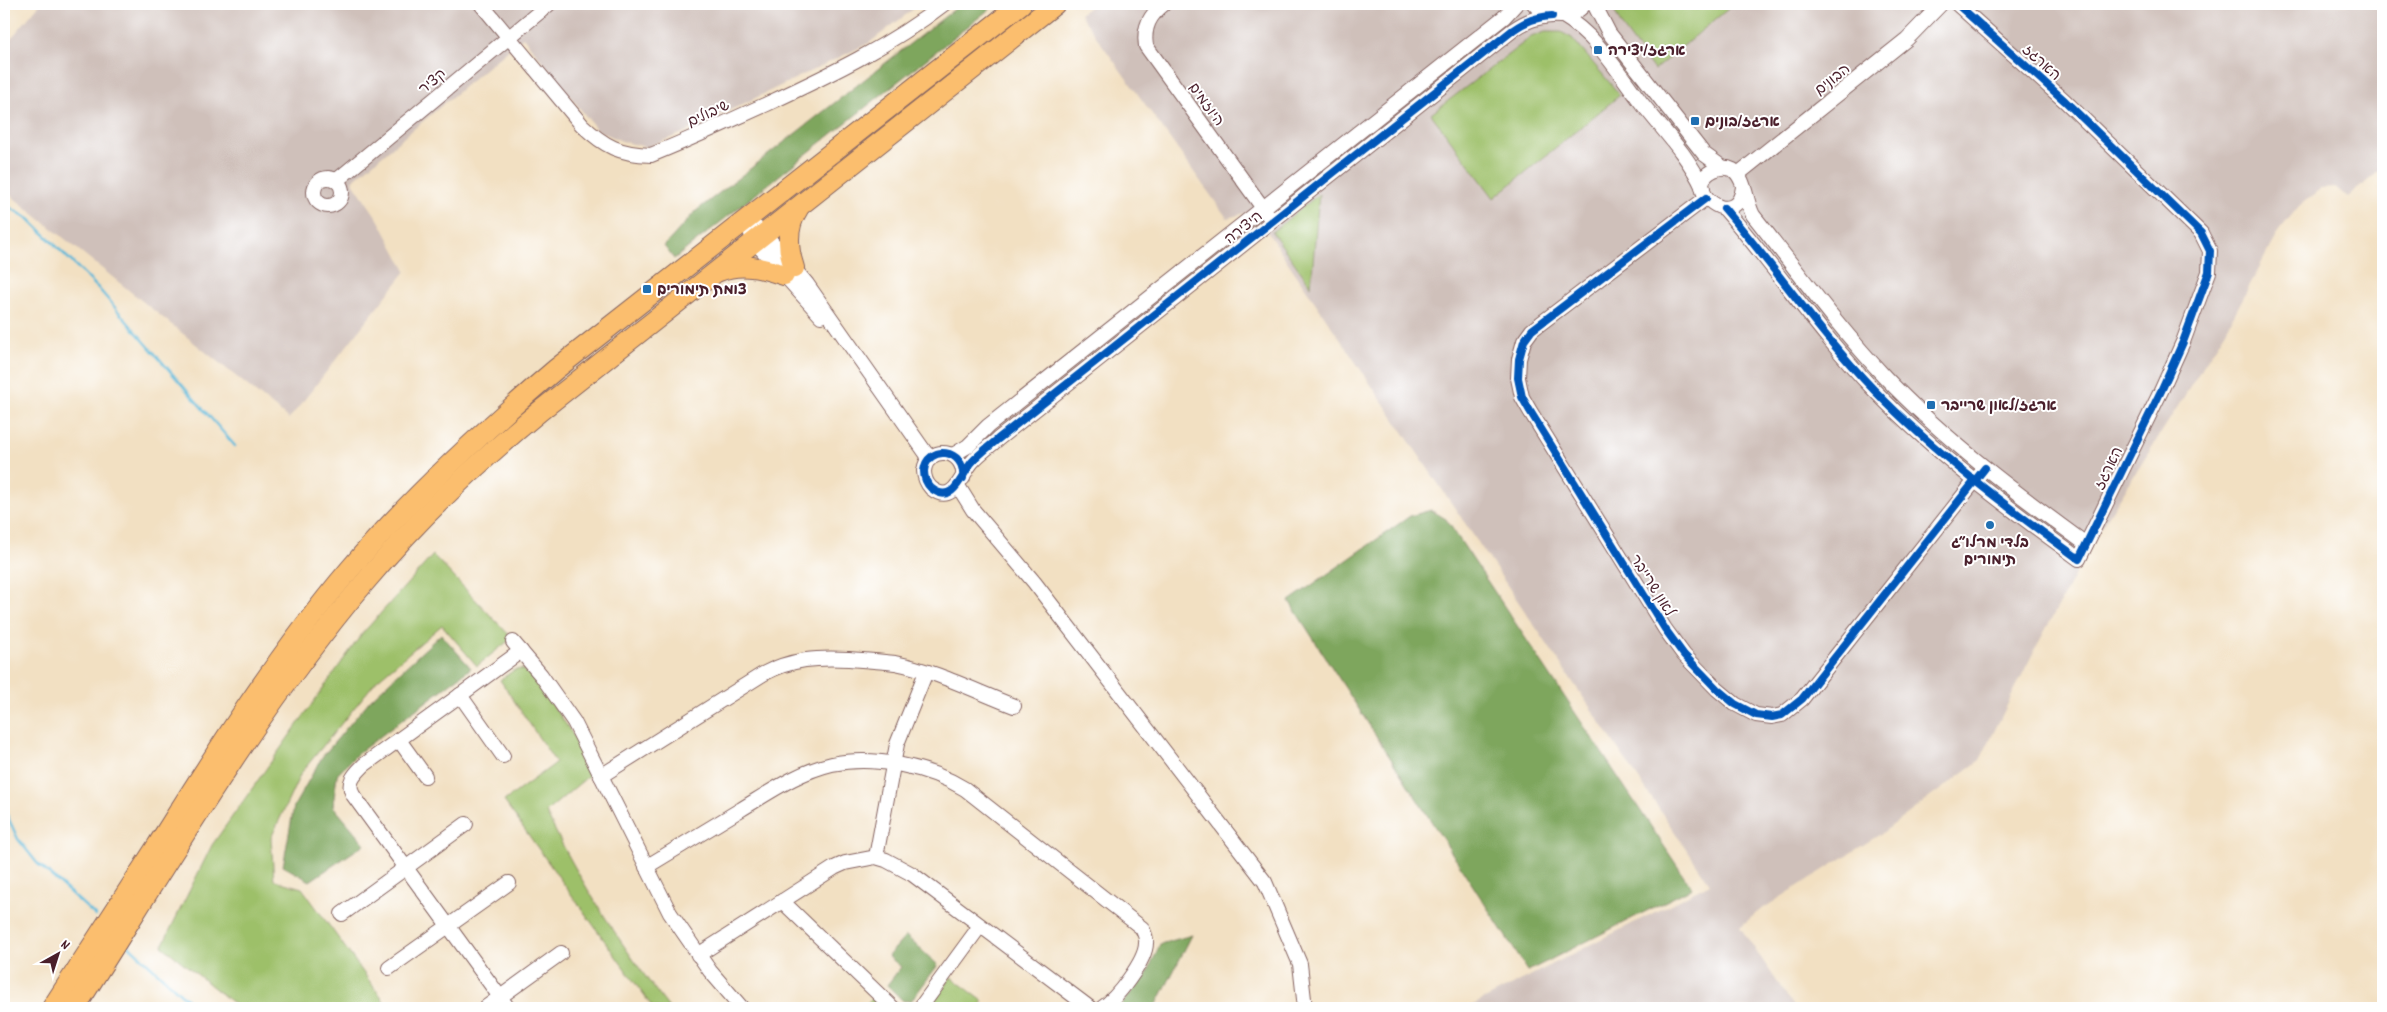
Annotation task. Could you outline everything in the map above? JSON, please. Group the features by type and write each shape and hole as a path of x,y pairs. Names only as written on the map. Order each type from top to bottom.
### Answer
{"highway":[{"path":"52,1008 221,745 300,632 351,569 433,480 496,420 628,310 1021,4"},
{"path":"75,1008 232,763 292,675 365,581 421,520 506,439 1055,4"},
{"path":"718,271 744,266 789,271 789,232 793,218 801,205"}],"street":[{"name":"שיבולים","path":"481,4 595,138 611,148 629,154 652,155 871,54 922,21 944,4"},
{"name":"קציר","path":"336,181 549,4"},
{"name":"היוזמים","path":"1164,4 1149,18 1144,36 1146,46 1272,221"},
{"name":"היצירה","path":"953,455 968,446 988,426 1504,17 1516,4"},
{"path":"1534,4 1543,12 1575,23 1596,44 1690,163 1704,193 1717,207 1724,208 1736,203 1740,199 1743,187"},
{"name":"היצירה","path":"956,486 973,460 998,439 1513,30 1528,20 1539,16 1573,14 1585,4"},
{"path":"1594,4 1608,33 1704,154 1722,168"},
{"name":"הבונים","path":"1738,174 1908,39 1940,4"},
{"name":"הארגז","path":"1724,208 1820,328 1872,388 1932,445 1975,481 2079,559 2183,342 2209,272 2210,251 2201,232 2064,101 1957,4"},
{"path":"1704,193 1706,176 1716,169 1728,168 1738,174 1747,204 1753,215 1863,351 1917,408 1985,468 2086,544"},
{"name":"לאון שרייבר","path":"1704,193 1532,330 1524,341 1519,359 1518,378 1522,397 1552,447 1665,629 1700,673 1735,704 1756,715 1772,717 1782,715 1792,708 1833,660 1985,468"},
{"path":"746,220 852,350 930,459"},
{"path":"941,453 953,455 962,465 956,486 936,491 927,482 924,470 930,459 941,453"},
{"path":"956,486 973,510 1034,582 1265,882 1300,964 1304,1008"},
{"path":"504,1003 350,789 353,777 357,772 460,695 517,646 574,722 670,913 698,955 742,1008"},
{"path":"602,776 763,674 788,663 820,658 895,663 926,672 1014,706"},
{"path":"876,857 897,744 926,672"},
{"path":"460,695 503,756"},
{"path":"399,740 425,776"},
{"path":"646,867 798,776 834,764 852,762 893,764 937,774 965,789 1142,928 1146,944 1143,955 1121,989 1102,1008"},
{"path":"342,914 466,824"},
{"path":"698,955 834,868 861,858 876,857 897,865 912,874 1090,1008"},
{"path":"389,968 510,883"},
{"path":"782,901 893,1008"},
{"path":"920,1008 980,926"},
{"path":"485,1008 504,1003 561,953"}],"shaded area":[{"path":"40,4 920,4 869,43 683,133 647,147 624,142 597,130 523,37 352,181 378,219 406,271 289,419 4,190 4,47"},
{"path":"1093,4 2383,4 2383,168 2348,197 2335,188 2320,189 2299,206 2278,232 2226,330 2091,544 2031,657 1980,760 1882,833 1759,911 1740,927 1795,1008 1467,1008 1710,884 1253,211 1227,218 1080,14"}],"green space":[{"path":"961,4 996,4 674,259 664,246 696,211"},
{"path":"1611,4 1734,4 1654,70 1621,25"},
{"path":"1545,32 1561,32 1572,38 1620,95 1494,198 1431,114 1531,37"},
{"path":"1319,194 1311,286 1272,232"},
{"path":"1431,510 1446,519 1692,888 1528,971 1289,601 1410,516"},
{"path":"433,555 512,638 477,666 442,625 377,680 301,773 271,838 274,880 302,888 389,1008 239,1008 162,946 212,845 361,635"},
{"path":"441,634 471,668 357,754 337,775 333,806 365,844 310,881 283,866 294,806 322,757 371,699"},
{"path":"522,669 530,675 564,722 580,746 592,773 546,812 587,889 635,962 669,1008 653,1008 504,801 556,763 500,680 514,670"},
{"path":"1192,935 1155,1008 1119,1008 1147,974 1160,944"},
{"path":"906,936 938,965 911,1001 903,1001 887,985 901,967 888,956"},
{"path":"951,977 983,1001 978,1008 929,1008"},
{"path":"872,998 882,1008 863,1008"}],"waterway":[{"path":"4,204 29,219 98,288 235,446"},
{"path":"4,809 18,839 37,863 96,916"},
{"path":"126,943 196,1008"}],"cycle path":[{"path":"1724,208 1835,346 1898,414 1973,479 2079,559 2183,342 2209,272 2210,251 2201,233 2065,101 1957,4"},
{"path":"963,478 962,468 959,460 953,455 946,453 938,453 932,456 927,462 924,471 926,480 931,488 939,493 951,491 961,480 965,473 968,467 972,462 998,439 1513,30 1531,20 1552,16"},
{"path":"1706,198 1532,330 1524,341 1519,359 1518,378 1522,397 1530,411 1665,629 1684,655 1717,689 1735,704 1756,715 1772,717 1782,715 1802,699 1985,468"}],"place":[{"name":"ארגז/יצירה","path":"1598,50"},
{"name":"ארגז/בונים","path":"1695,121"},
{"name":"צומת תימורים","path":"647,289"},
{"name":"ארגז/לאון שרייבר","path":"1931,405"},
{"name":"בלדי מרלו״ג תימורים","path":"1990,525"}]}
